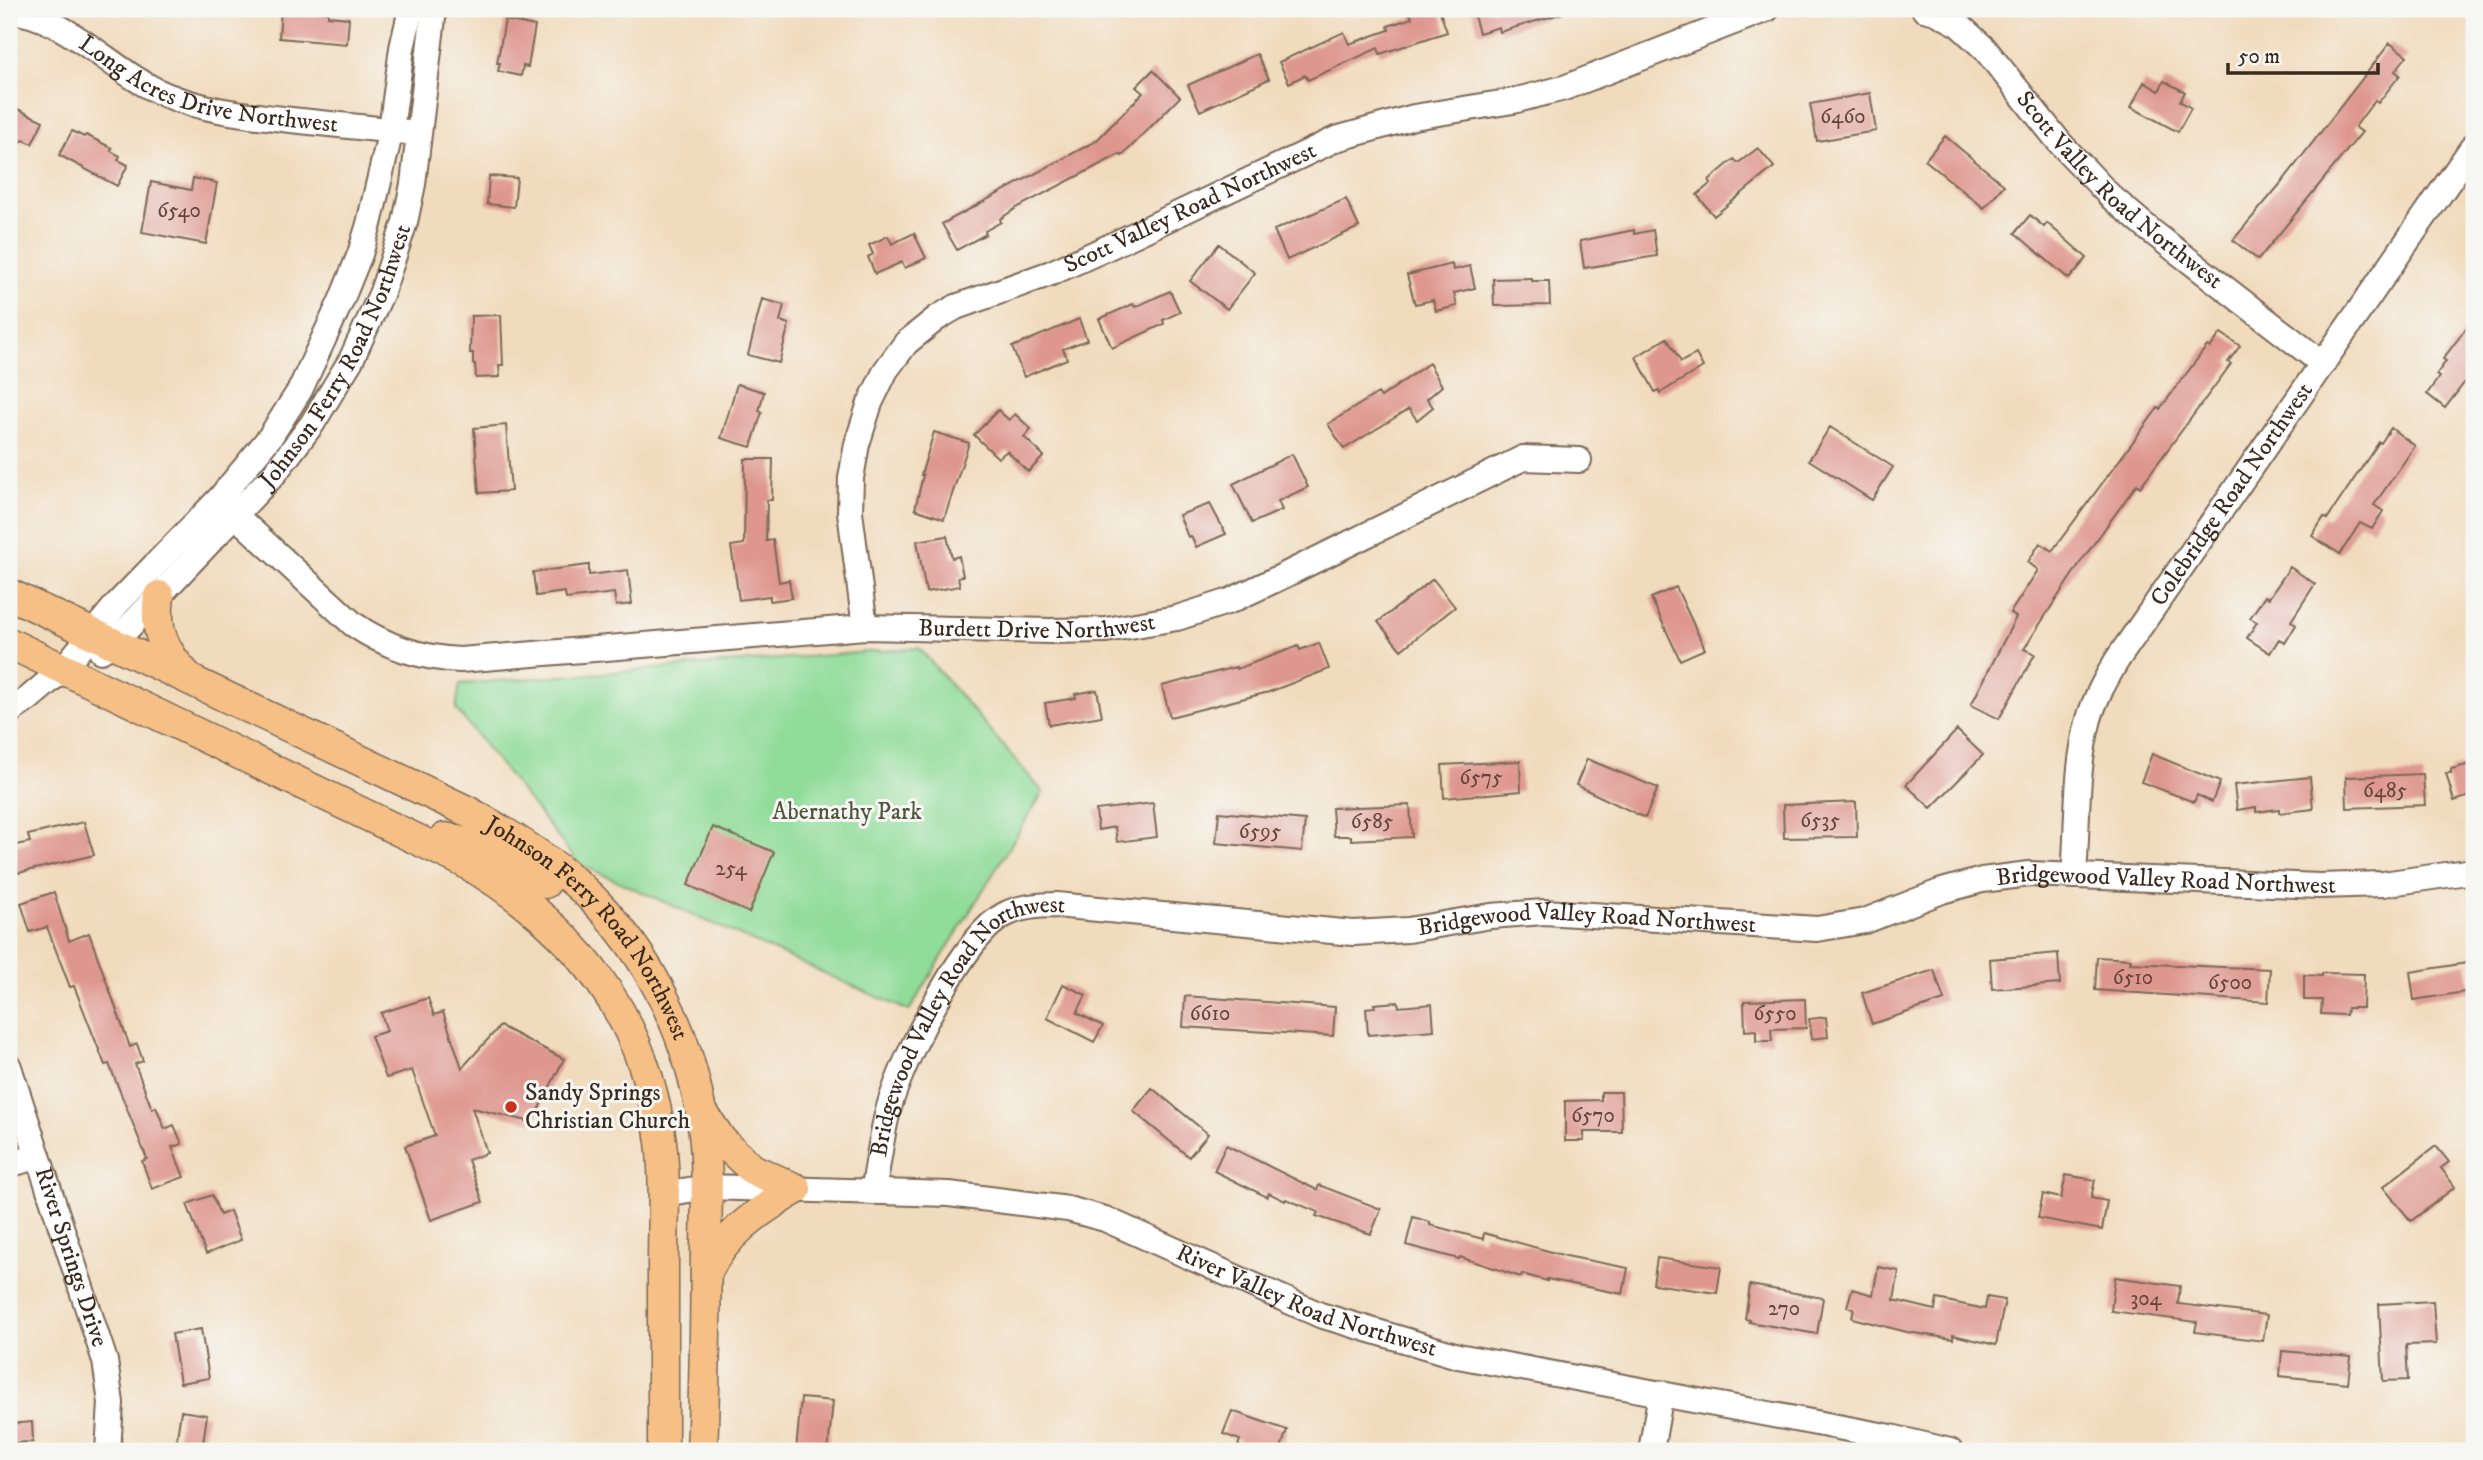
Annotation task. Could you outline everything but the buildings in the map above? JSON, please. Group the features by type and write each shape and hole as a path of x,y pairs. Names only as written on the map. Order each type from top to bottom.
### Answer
{"main road":[{"path":"9,594 102,639"},
{"path":"159,596 158,625 163,643 170,656 194,682"},
{"name":"Johnson Ferry Road Northwest","path":"102,639 467,811 531,849 566,875 622,932 660,989 690,1062 700,1108 707,1187 702,1451"},
{"path":"9,643 62,670"},
{"name":"Johnson Ferry Road Northwest","path":"62,670 464,862 508,889 555,927 594,973 625,1023 649,1083 661,1143 664,1194 663,1451"},
{"path":"403,832 463,842 513,862 549,887 603,941 629,978 658,1032 679,1095 688,1154 707,1187"},
{"path":"700,1108 721,1140 752,1169 796,1189"},
{"path":"706,1275 717,1253 737,1229 796,1189"}],"street":[{"name":"Johnson Ferry Road Northwest","path":"102,639 286,416 322,346 360,254 391,130 402,48 411,9"},
{"name":"Johnson Ferry Road Northwest","path":"62,670 159,596 236,516 274,474 312,424 342,377 383,292 405,222 435,9"},
{"name":"Scott Valley Road Northwest","path":"865,627 850,512 858,444 870,403 886,370 906,343 937,318 957,307 1100,251 1336,139 1414,117 1513,101 1564,88 1767,9"},
{"name":"Scott Valley Road Northwest","path":"1924,9 1958,24 1985,48 2060,144 2111,197 2323,364"},
{"name":"Long Acres Drive Northwest","path":"9,11 39,17 67,32 134,79 167,95 202,107 242,114 418,133"},
{"name":"Colebridge Road Northwest","path":"2074,876 2082,748 2101,688 2117,660 2474,145"},
{"name":"Burdett Drive Northwest","path":"236,516 353,624 371,636 407,652 426,657 460,660 865,627 1106,630 1177,618 1230,601 1523,458 1579,460"},
{"path":"9,712 62,670"},
{"name":"Bridgewood Valley Road Northwest","path":"873,1192 893,1093 929,1014 976,937 1003,915 1035,905 1353,933 1408,930 1490,916 1544,912 1817,929 1865,921 1942,891 1982,880 2029,874 2319,886 2384,884 2474,871"},
{"name":"River Springs Drive","path":"9,1067 105,1361 111,1403 108,1451"},
{"path":"9,1165 38,1156"},
{"name":"River Valley Road Northwest","path":"664,1194 707,1187 949,1194 1069,1209 1105,1219 1320,1315 1420,1347 1891,1437 1950,1451"},
{"path":"1651,1451 1661,1394"}],"green space":[{"name":"Abernathy Park","path":"919,648 1043,792 909,1011 579,864 456,709 460,684"}],"place":[{"name":"Sandy Springs Christian Church","path":"511,1107"}]}
